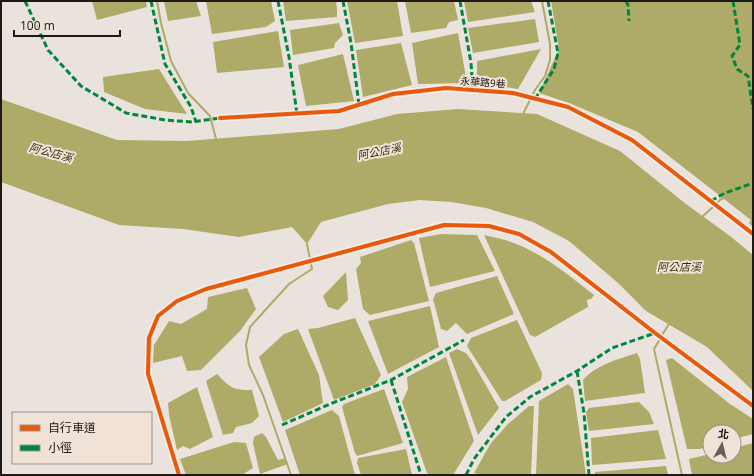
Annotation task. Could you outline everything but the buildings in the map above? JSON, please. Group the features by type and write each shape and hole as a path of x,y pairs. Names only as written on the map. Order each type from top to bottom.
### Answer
{"street":[{"name":"永華路9巷","path":"220,118 340,111 393,94 446,88 513,93 568,107 632,140 753,234"},
{"path":"179,475 148,374 148,338 158,316 177,301 206,289 444,225 489,226 519,234 551,252 753,406"}],"water":[{"path":"92,1 146,1 147,7 97,20"},
{"path":"164,1 196,1 201,16 168,21"},
{"path":"206,1 271,1 275,21 266,27 212,34"},
{"path":"283,1 336,1 337,17 286,21"},
{"path":"347,1 397,1 403,36 355,43"},
{"path":"405,1 454,1 458,20 449,22 446,28 411,33"},
{"path":"464,1 531,1 535,12 468,22"},
{"path":"551,1 753,1 753,227 749,223 751,220 638,132 569,103 539,93 559,49"},
{"path":"535,19 539,42 473,53 468,28"},
{"path":"339,23 343,35 335,43 334,48 293,55 290,30"},
{"path":"278,31 284,67 217,73 213,42"},
{"path":"458,33 467,83 418,84 412,43"},
{"path":"401,43 412,85 363,97 356,50"},
{"path":"541,49 518,89 477,83 477,61"},
{"path":"343,54 354,101 306,106 298,65"},
{"path":"159,69 187,114 145,109 104,92 103,77"},
{"name":"阿公店溪","path":"1,99 117,140 187,141 339,129 397,114 458,109 537,114 620,151 753,255 753,391 707,347 646,311 618,283 569,241 533,222 486,208 451,202 420,200 388,204 321,222 307,244 292,227 239,237 183,229 119,225 1,182"},
{"path":"441,234 477,235 495,271 430,287 419,238"},
{"path":"484,235 517,244 552,263 594,295 591,299 587,300 588,307 535,337 530,335"},
{"path":"411,240 414,243 429,301 370,315 363,309 356,269 361,263 360,257"},
{"path":"346,272 348,300 338,310 328,307 323,296"},
{"path":"497,276 514,314 467,334 456,323 447,331 441,329 433,299 436,293"},
{"path":"247,288 256,309 240,331 201,370 187,371 182,356 153,363 154,345 169,321 181,324 207,309 208,297"},
{"path":"430,306 439,347 388,374 368,321"},
{"path":"355,318 381,375 375,384 334,400 308,329 318,328"},
{"path":"517,320 542,373 541,380 505,401 502,401 467,346 471,338"},
{"path":"298,329 319,375 323,403 283,422 259,357 284,334"},
{"path":"457,349 466,353 472,361 499,408 478,435 449,353"},
{"path":"637,353 640,359 645,393 585,401 583,380 588,375 601,366"},
{"path":"446,357 474,441 453,475 431,475 427,473 402,402 408,389 407,377"},
{"path":"672,358 730,404 753,419 753,434 742,437 742,424 702,424 702,448 687,449 666,360"},
{"path":"217,374 236,389 252,390 259,416 252,423 236,427 233,433 223,435 206,381"},
{"path":"568,384 573,389 586,475 536,475 539,401"},
{"path":"197,387 213,437 190,449 183,446 177,450 169,415 168,403"},
{"path":"384,389 403,443 357,456 342,407 344,404"},
{"path":"639,402 649,412 654,424 589,431 586,412 589,408"},
{"path":"529,406 534,406 531,475 484,475 474,473 491,443 508,424"},
{"path":"332,410 339,416 355,475 300,475 285,430"},
{"path":"658,430 666,459 592,465 591,438"},
{"path":"262,433 266,437 278,460 285,458 288,464 260,474 253,443 254,437"},
{"path":"234,442 246,443 253,468 242,475 186,475 180,459"},
{"path":"753,443 753,475 692,475 689,459 702,456 702,464 742,464 742,446"},
{"path":"406,449 412,475 361,475 357,463 358,458"},
{"path":"666,466 668,475 595,475 595,472"}],"waterway":[{"path":"157,1 171,61 188,93 210,116 216,139"},
{"path":"523,114 535,90 545,76 550,60 550,44 542,1"},
{"path":"717,203 721,199 725,198"},
{"path":"703,216 714,206"},
{"path":"291,475 263,395 249,365 246,345 250,327 289,284 312,269 307,244"},
{"path":"662,335 669,324"},
{"path":"660,339 654,349 682,475"}],"marked path":[{"path":"25,1 48,50 81,86 126,113 165,120 192,122 220,118"},
{"path":"151,1 165,64 191,107 196,122"},
{"path":"278,1 289,57 297,114"},
{"path":"343,1 351,43 359,105"},
{"path":"460,1 471,63 473,90"},
{"path":"535,99 554,69 558,53 548,1"},
{"path":"626,1 628,5 629,21"},
{"path":"733,1 740,45 732,56 737,69 748,76 753,109"},
{"path":"711,201 725,193 753,183"},
{"path":"466,475 474,459 506,417 530,397 577,371 612,348 655,333"},
{"path":"282,425 391,380 464,340"},
{"path":"577,371 584,413 589,475"},
{"path":"391,380 421,475"}],"cycle path":[{"path":"220,118 339,111 393,94 446,88 513,93 568,107 632,140 753,234"},
{"path":"179,475 148,374 149,338 158,316 177,301 206,289 444,225 489,226 519,234 551,252 655,333 753,406"}]}
